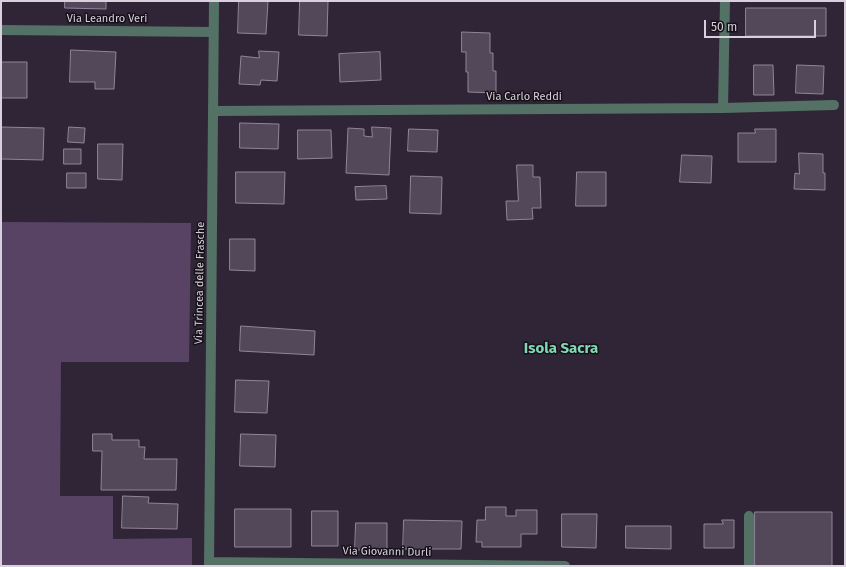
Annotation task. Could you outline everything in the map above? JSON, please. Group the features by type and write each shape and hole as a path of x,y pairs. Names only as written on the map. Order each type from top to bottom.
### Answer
{"street":[{"name":"Via Trincea delle Frasche","path":"209,564 214,1"},
{"path":"723,108 726,1"},
{"name":"Via Leandro Veri","path":"1,30 213,32"},
{"name":"Via Carlo Reddi","path":"214,110 723,108 834,105"},
{"path":"748,566 749,516"},
{"name":"Via Giovanni Durli","path":"209,564 565,566"}],"shaded area":[{"path":"1,222 191,223 189,362 61,362 60,496 113,496 113,539 192,538 192,566 1,566"}],"building":[{"path":"65,1 106,1 106,9 65,8"},
{"path":"239,1 268,1 266,34 238,33"},
{"path":"300,1 328,1 327,36 299,35"},
{"path":"746,8 826,8 826,36 746,36"},
{"path":"462,32 490,33 490,53 493,53 493,71 496,71 496,93 468,92 466,52 462,52"},
{"path":"71,50 116,52 114,89 95,89 95,82 70,82"},
{"path":"259,51 279,52 277,81 261,80 260,85 239,84 241,56 259,58"},
{"path":"380,52 381,80 340,82 339,54"},
{"path":"1,62 27,62 27,98 1,98"},
{"path":"754,65 773,65 774,95 754,95"},
{"path":"797,65 824,66 823,94 796,93"},
{"path":"240,123 279,124 278,149 240,148"},
{"path":"1,127 44,128 43,160 1,159"},
{"path":"69,127 85,128 84,143 68,142"},
{"path":"372,127 391,128 389,175 346,173 348,128 364,129 364,136 372,137"},
{"path":"409,129 438,130 437,152 408,151"},
{"path":"755,129 776,129 776,162 738,162 738,133 755,133"},
{"path":"298,130 331,130 332,158 298,159"},
{"path":"98,144 123,144 122,180 98,179"},
{"path":"64,149 81,149 81,164 64,164"},
{"path":"799,153 823,154 825,190 794,189 795,173 799,174"},
{"path":"682,155 712,156 711,183 680,182"},
{"path":"517,165 533,165 533,177 540,177 541,208 532,208 533,219 507,220 506,201 518,201"},
{"path":"236,172 285,172 284,204 236,203"},
{"path":"577,172 606,172 606,206 576,206"},
{"path":"67,173 86,173 86,188 67,188"},
{"path":"411,176 442,177 441,214 410,213"},
{"path":"386,186 387,199 356,200 355,187"},
{"path":"230,239 255,239 255,271 230,270"},
{"path":"241,326 315,331 314,355 240,351"},
{"path":"236,380 269,381 267,413 235,412"},
{"path":"93,434 112,434 112,440 139,440 139,447 145,447 144,459 177,459 176,490 101,490 102,451 93,451"},
{"path":"241,434 276,435 275,467 240,466"},
{"path":"123,496 149,497 148,503 178,504 177,529 122,528"},
{"path":"486,507 506,507 506,516 516,516 516,510 537,510 537,534 521,534 521,547 482,547 482,542 476,542 477,520 485,520"},
{"path":"235,509 291,509 291,547 235,547"},
{"path":"312,511 338,511 338,546 312,546"},
{"path":"755,512 832,512 832,566 755,566"},
{"path":"562,514 597,514 596,548 562,547"},
{"path":"404,520 462,521 461,549 403,549"},
{"path":"722,520 734,520 734,548 704,548 704,524 723,524"},
{"path":"356,523 387,523 387,550 355,550"},
{"path":"626,526 671,526 671,549 626,548"}],"district":[{"name":"Isola Sacra","path":"561,349"}]}
